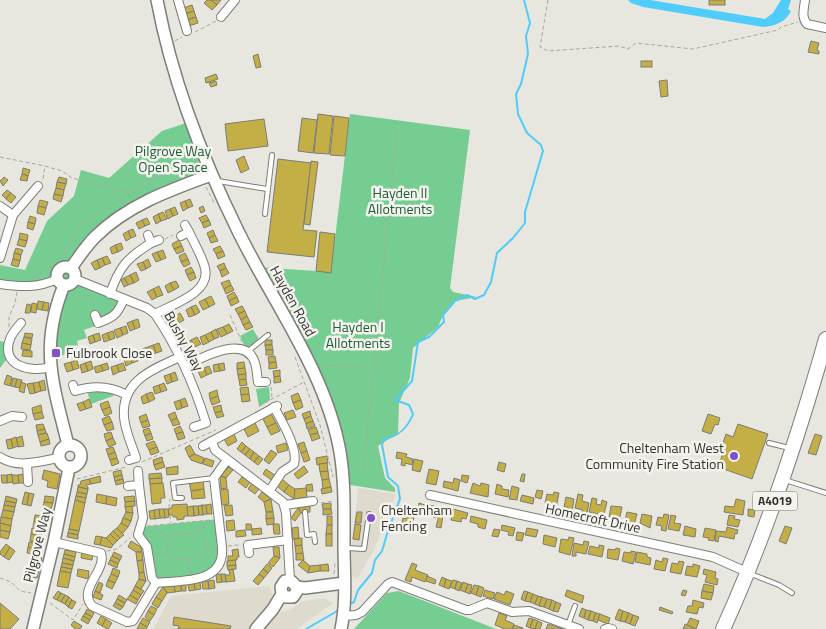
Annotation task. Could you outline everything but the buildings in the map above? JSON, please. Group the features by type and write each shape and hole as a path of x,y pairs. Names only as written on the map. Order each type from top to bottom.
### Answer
{"highway":[{"name":"A4019","path":"724,629 749,573 783,479 826,339"}],"street":[{"name":"Hayden Road","path":"157,0 162,29 209,178 298,342 331,418 340,451 344,484 344,548 340,584 344,610 340,629"},
{"path":"178,0 187,31"},
{"path":"221,17 236,0"},
{"path":"805,0 804,20 807,24 826,28"},
{"path":"0,284 17,286 60,282 70,284 73,274 93,238 122,214 139,204 209,178"},
{"path":"0,258 13,215 38,186"},
{"path":"0,206 13,215"},
{"path":"155,314 197,292 204,283 205,268 187,228 181,236"},
{"path":"110,294 116,277 125,263 153,240"},
{"path":"68,445 50,367 51,328 60,282 57,273 65,266 73,274"},
{"name":"Bushy Way","path":"73,274 92,286 147,308 155,314 180,356 193,384 206,423 194,427"},
{"path":"95,315 98,323 112,317 118,312 124,299"},
{"path":"21,322 12,334 9,343 12,359 21,368 38,370 50,367"},
{"path":"185,366 227,349 237,348 247,352 255,362 258,382 266,382"},
{"path":"129,460 136,458 124,417 127,395 134,383 145,374 180,356"},
{"path":"73,385 75,391 103,387 127,395"},
{"path":"203,446 275,404 296,458 294,464 282,472 270,490"},
{"path":"0,422 12,416 22,417"},
{"path":"212,442 215,450 270,490 281,499 284,505 294,584 297,591 293,597 286,597 282,594 273,610 256,629"},
{"path":"68,445 78,448 81,455 79,463 69,468 62,464 59,458 62,448 68,445"},
{"path":"0,457 10,462 27,464 59,458"},
{"path":"156,583 207,576 215,571 222,560 214,478 227,460"},
{"path":"27,464 28,482"},
{"name":"Pilgrove Way","path":"35,628 40,595 54,542 69,468"},
{"path":"138,471 143,518 140,531 147,547 152,578 156,583"},
{"path":"128,486 139,485"},
{"name":"Homecroft Drive","path":"430,495 713,557 749,573"},
{"path":"284,505 304,505 313,501"},
{"path":"248,549 288,540"},
{"path":"54,542 100,552 102,561 87,594 87,599 92,606 127,622 135,619 156,583"},
{"path":"344,610 359,614 392,582 466,610 472,610 488,603 512,612 529,611 579,629"},
{"path":"294,584 305,588 340,584"},
{"path":"605,629 612,629"}],"lane":[{"path":"265,214 272,155"},
{"path":"209,178 267,189"},
{"path":"247,352 268,335"},
{"path":"769,443 793,448"},
{"path":"182,498 175,498 173,483 214,478"},
{"path":"783,479 826,493"},
{"path":"305,512 307,535 314,534 315,542"},
{"path":"344,548 364,549 369,514"},
{"path":"749,573 792,592"},
{"path":"568,625 575,606"}],"path":[{"path":"548,0 540,47 548,51 619,46 628,49 636,43 694,49 778,30 804,20"},
{"path":"362,474 398,130"},
{"path":"0,157 46,166 62,171 72,178 125,191 129,194"},
{"path":"38,186 42,181 46,166"},
{"path":"9,328 9,317 15,303 18,280 34,277 52,266 66,252 65,249 79,228 148,179 176,170 209,178 217,210"},
{"path":"153,240 177,234 181,236"},
{"path":"92,286 91,303 95,315"},
{"path":"230,315 247,352"},
{"path":"294,354 320,425 334,480"},
{"path":"312,371 330,365 373,369"},
{"path":"266,382 270,381 275,404"},
{"path":"259,407 275,404 305,382"},
{"path":"142,462 220,428"},
{"path":"67,481 125,468"},
{"path":"313,501 313,504 335,501 334,494"},
{"path":"169,508 170,498"},
{"path":"170,515 171,524"},
{"path":"102,555 108,550 117,549 128,538 140,531 156,526 219,519"},
{"path":"201,535 208,520"},
{"path":"156,526 156,528 170,538"},
{"path":"197,532 201,535 204,538 206,549 200,557 174,560 168,556 167,542 170,536 197,532"},
{"path":"222,547 248,549"},
{"path":"149,556 168,554"},
{"path":"334,557 340,584"},
{"path":"188,558 190,579"},
{"path":"0,578 11,582 20,591 40,595 73,620 87,594"}],"shaded area":[{"name":"Cheltenham Fencing","path":"358,488 396,494 373,552 357,579 352,576 352,542"},
{"path":"269,586 280,612 291,610 301,602 325,598 333,603 297,629 153,629 171,596"}],"green space":[{"path":"350,114 470,130 450,288 453,292 477,297 455,301 443,315 438,327 413,348 410,378 399,403 398,433 378,446 385,478 395,488 395,492 344,484 331,418 256,267 331,272"},
{"name":"Pilgrove Way Open Space","path":"192,121 211,175 107,225 74,271 75,276 124,299 118,312 95,326 84,330 87,338 77,341 78,345 72,346 72,349 66,351 66,354 50,360 60,283 0,284 0,265 25,270 47,221 74,196 81,170 109,178 162,131"},
{"path":"253,329 260,341 247,352 240,336"},
{"path":"0,341 9,343 10,355 0,368"},
{"path":"269,387 270,400 259,407 256,389"},
{"path":"86,388 117,390 113,396 91,404"},
{"path":"219,519 222,547 211,574 156,583 139,531 141,527"},
{"path":"399,591 496,629 354,629 387,593"}],"water":[{"path":"628,0 650,0 765,19 773,13 781,0 791,0 788,9 791,11 780,23 763,27 643,7"}],"waterway":[{"path":"350,604 354,602 358,590 372,573 375,560 382,551 400,499 398,486 388,477 382,445 384,439 402,431 413,414 409,405 395,400 412,381 418,342 429,337 444,322 443,315 455,301 467,295 475,299 484,295 491,282 497,253 525,223 525,212 543,151 541,145 527,133 518,114 516,94 521,84 528,54 526,36 530,23 524,0"},
{"path":"306,629 339,610"}],"place":[{"name":"Fulbrook Close","path":"56,353"},
{"name":"Cheltenham West Community Fire Station","path":"734,456"},
{"name":"Cheltenham Fencing","path":"371,518"}],"park label":[{"name":"Hayden II Allotments","path":"400,202"},
{"name":"Hayden I Allotments","path":"358,336"}]}
